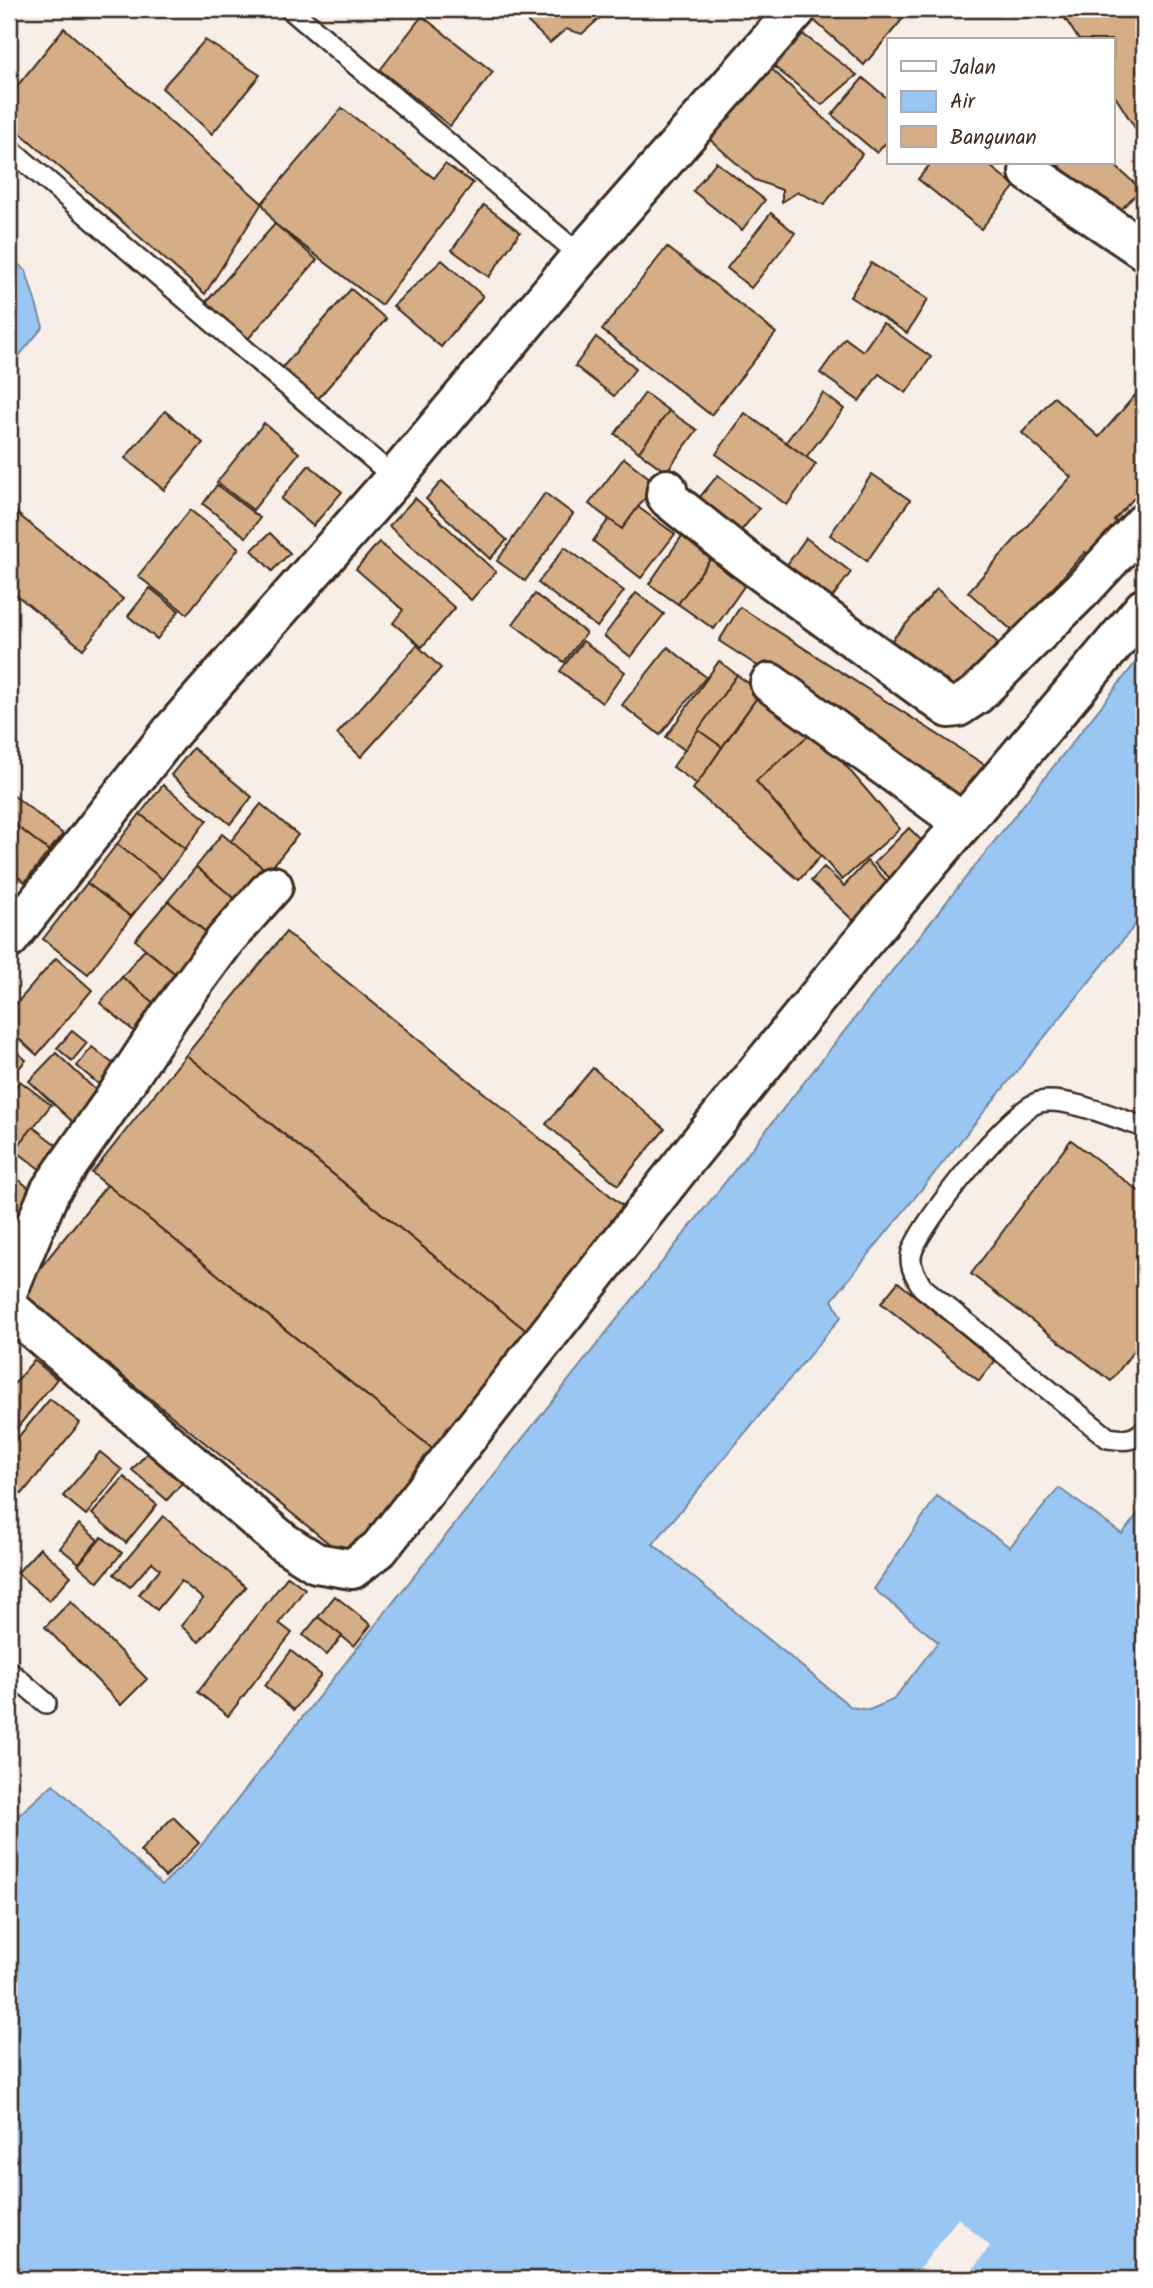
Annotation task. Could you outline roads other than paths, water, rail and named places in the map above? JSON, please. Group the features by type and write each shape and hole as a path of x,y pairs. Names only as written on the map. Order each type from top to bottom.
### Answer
{"street":[{"path":"9,939 172,731 395,478 581,256 797,9"},
{"path":"1029,172 1144,250"},
{"path":"667,489 668,499 733,551 949,708 958,707 976,695 1064,608 1144,523"},
{"path":"9,1308 283,1542 316,1563 352,1569 379,1549 688,1157 1144,608"},
{"path":"770,683 963,823"},
{"path":"9,1288 50,1191 169,1016 226,939 273,886"}],"lane":[{"path":"290,9 581,256"},
{"path":"9,148 395,478"},
{"path":"1144,1127 1053,1100 1037,1103 1023,1111 983,1152 927,1224 911,1253 912,1269 922,1287 1101,1432 1108,1437 1122,1440 1135,1438 1144,1431"},
{"path":"9,1671 46,1703"}],"water":[{"path":"9,256 26,271 43,327 9,368"},
{"path":"1144,652 1144,914 832,1300 841,1317 653,1544 851,1707 869,1710 893,1700 938,1642 874,1589 937,1496 1010,1547 1059,1488 1122,1534 1144,1506 1144,2279 9,2279 9,1824 53,1784 162,1885 196,1852"}]}
